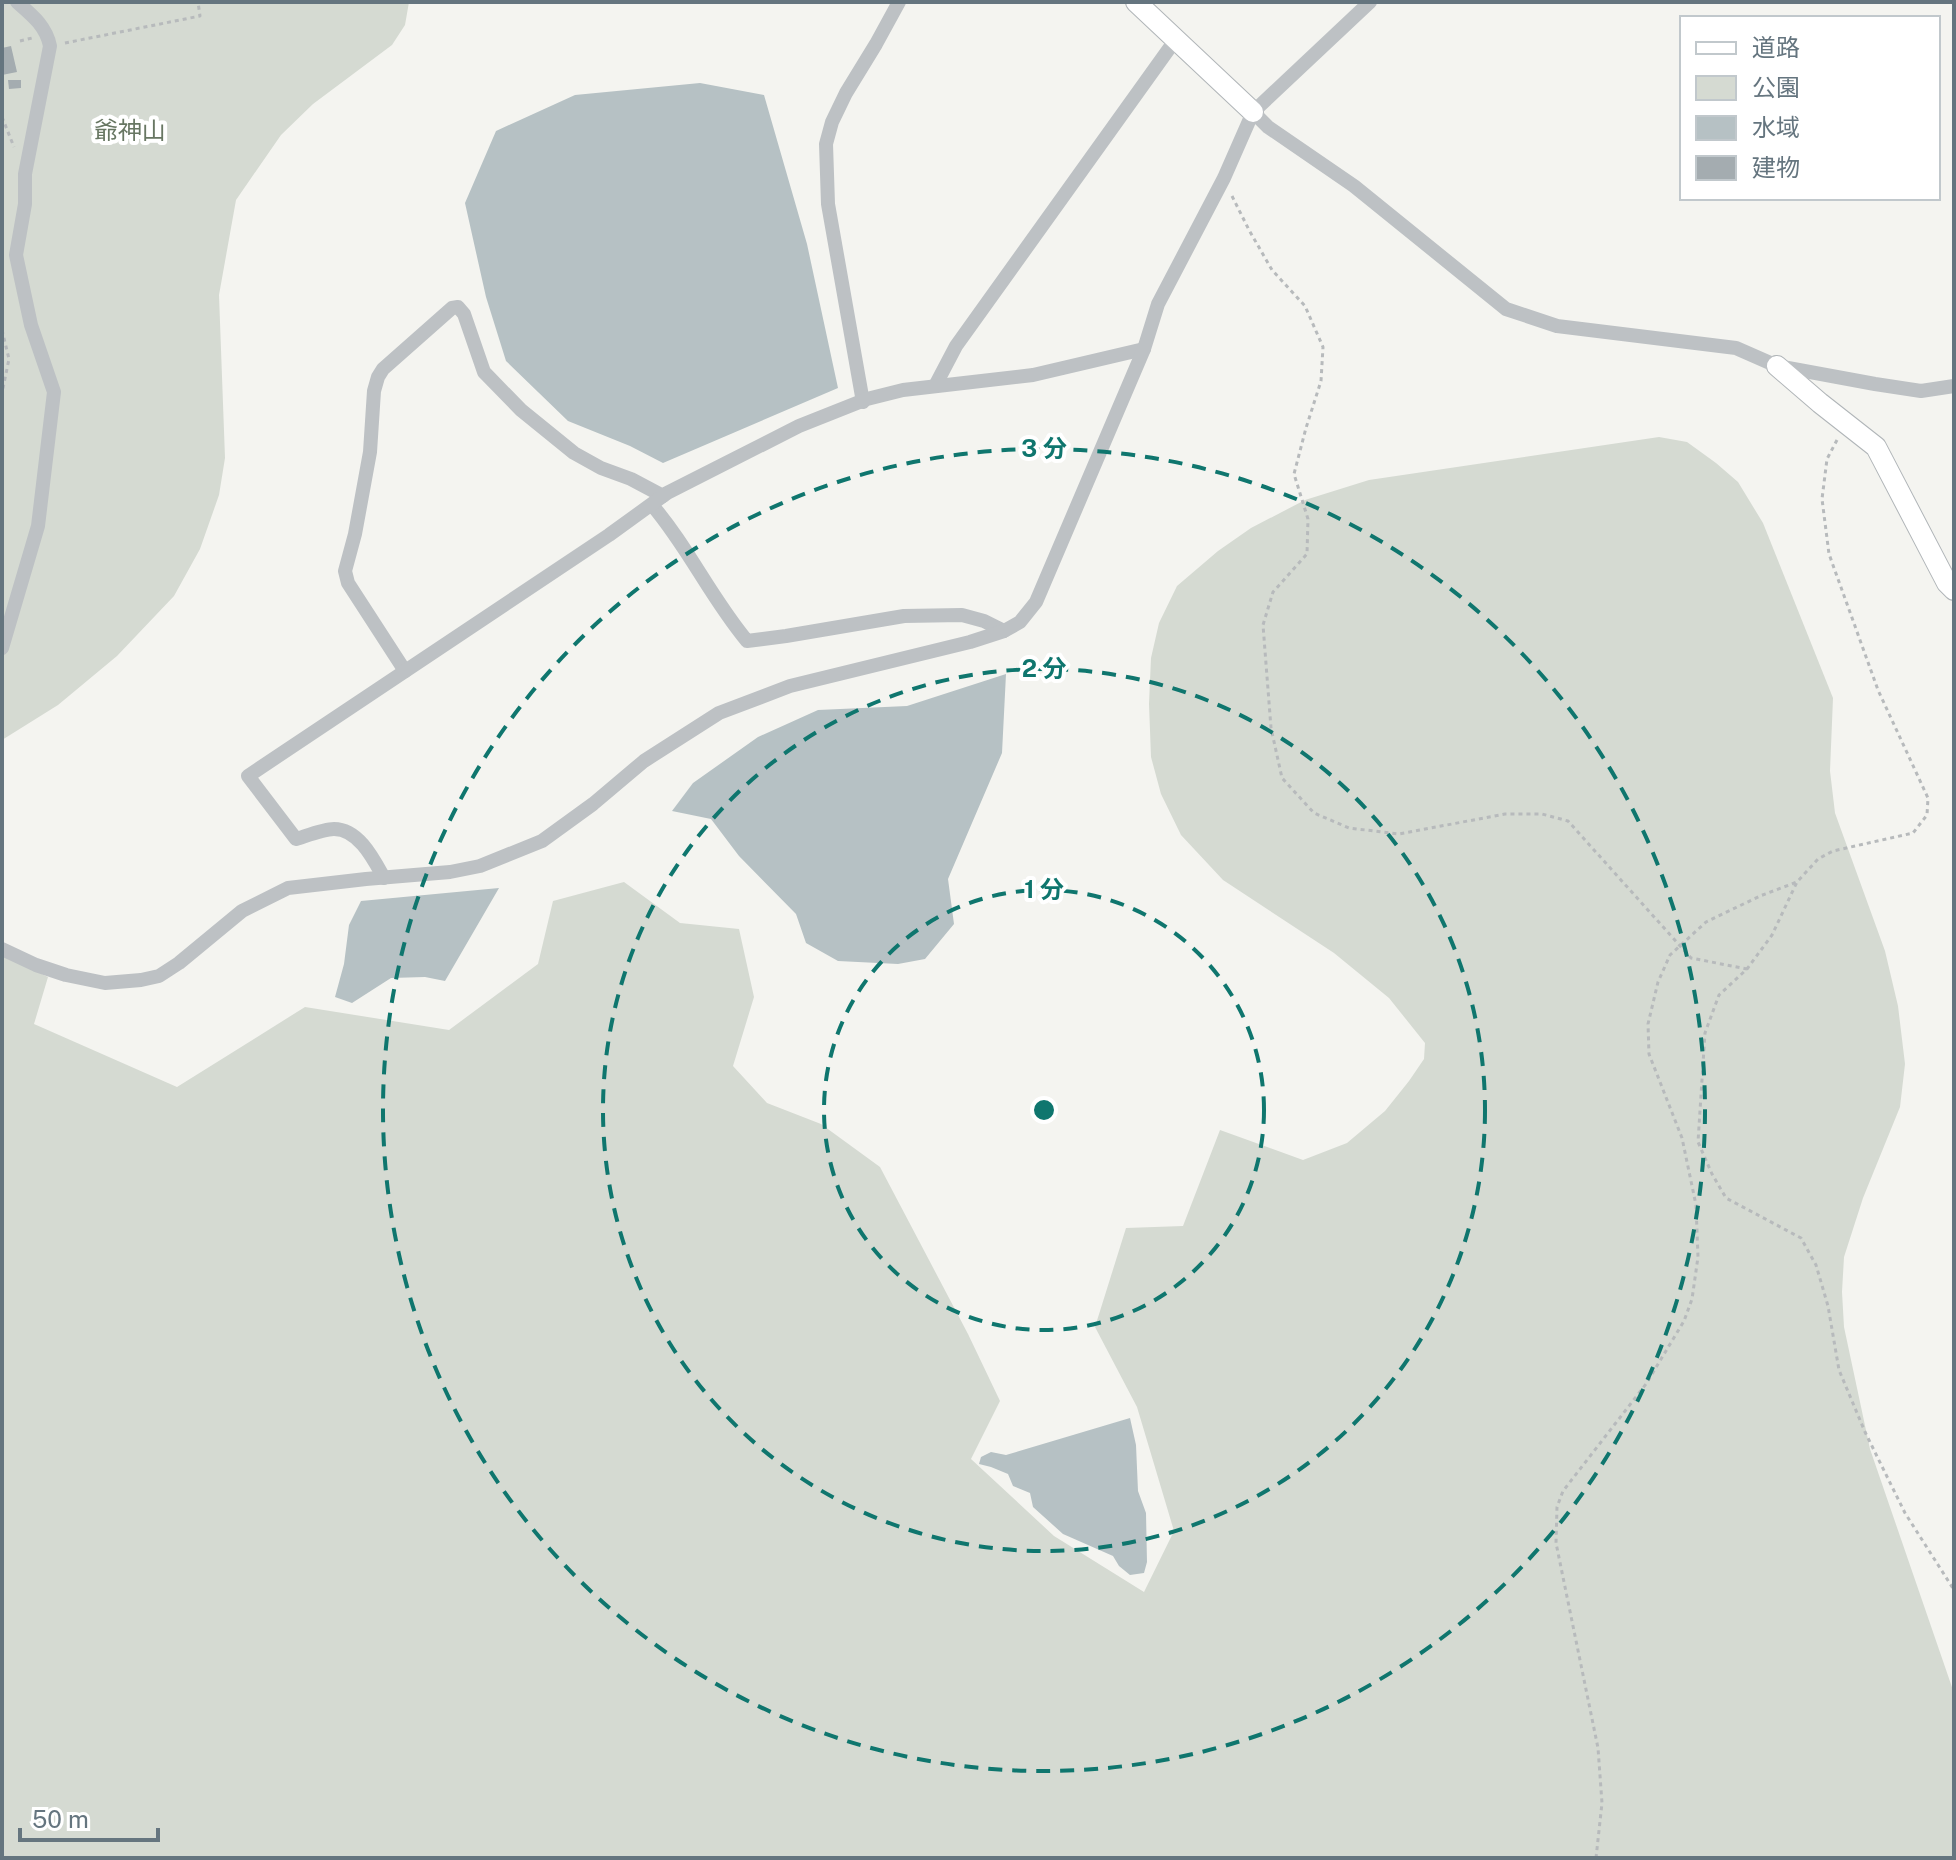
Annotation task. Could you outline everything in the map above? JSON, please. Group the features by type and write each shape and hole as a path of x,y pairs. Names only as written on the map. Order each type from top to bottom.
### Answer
{"street":[{"path":"2,648 38,526 54,392 31,325 16,255 25,204 25,174 50,46 48,35 35,17 17,2"},
{"path":"863,402 828,204 826,144 832,122 846,93 899,2"},
{"path":"1136,2 1268,127 1354,186 1506,309 1557,326 1736,348 1777,366 1875,384 1921,391 1954,386"},
{"path":"2,949 66,975 105,983 159,976 242,911 288,888 450,872 480,866 542,841 644,761 719,713 790,686 970,642 1004,631 1020,622 1036,602 1144,349 1158,304 1224,178 1253,112 1370,2"},
{"path":"935,386 956,346 1176,39"},
{"path":"405,671 348,583 345,571 370,452 374,391 378,377 383,369 452,308 458,307 464,314 484,372 521,410 574,453 601,468 631,479 657,500 670,526 747,641 904,616 962,615 1004,631"},
{"path":"384,878 373,858 353,835 335,829 296,839 248,776 657,500 799,426 903,390 1033,375 1144,349"},
{"path":"1777,366 1876,447 1947,583 1954,590"}],"path":[{"path":"50,46 200,16 198,2"},
{"path":"1224,178 1272,270 1305,306 1323,347 1321,381 1294,474 1308,519 1307,554 1273,592 1263,625 1271,728 1282,778 1314,813 1349,828 1399,834 1505,814 1542,814 1568,821 1691,958 1747,969"},
{"path":"2,330 9,359 2,393"},
{"path":"1846,423 1827,459 1822,499 1829,554 1878,690 1928,798 1927,815 1913,833 1833,851 1818,859 1797,882 1772,935 1747,969 1719,995 1705,1033 1698,1142 1726,1198 1801,1238 1816,1265 1828,1306 1839,1370 1865,1432 1905,1513 1954,1590"},
{"path":"1596,1858 1602,1803 1598,1748 1556,1543 1557,1507 1563,1491 1646,1384 1684,1321 1692,1299 1698,1257 1696,1205 1682,1138 1649,1054 1648,1024 1658,982 1670,955 1680,945 1706,922 1797,882"}],"green space":[{"name":"爺神山","path":"2,2 409,2 405,25 392,45 313,104 281,135 236,200 219,295 225,458 219,495 200,549 174,596 117,656 58,705 2,740"},
{"path":"1659,437 1687,442 1716,463 1738,482 1763,523 1833,698 1830,771 1835,813 1885,951 1898,1006 1905,1064 1900,1107 1863,1198 1844,1257 1844,1327 1870,1449 1954,1693 1954,1858 2,1858 2,955 48,977 34,1024 177,1087 305,1007 449,1030 538,964 553,901 624,882 680,923 739,929 754,997 733,1066 767,1103 821,1124 880,1167 1000,1401 971,1459 1054,1536 1144,1592 1174,1531 1137,1407 1095,1327 1126,1228 1183,1226 1220,1130 1303,1160 1347,1143 1385,1111 1409,1081 1424,1059 1425,1043 1389,998 1334,953 1223,880 1181,835 1161,794 1151,757 1151,658 1159,623 1177,586 1218,551 1251,528 1305,500 1369,480"}],"water":[{"path":"700,83 764,95 807,244 838,388 663,463 568,421 506,361 486,297 465,203 496,131 575,95"},
{"path":"1006,674 1002,753 948,879 954,924 925,959 898,964 838,961 806,943 796,914 739,856 711,819 672,811 693,783 758,737 818,710 907,706"},
{"path":"499,888 445,981 425,977 391,978 352,1003 335,997 344,964 349,925 361,901"},
{"path":"1130,1418 1136,1445 1138,1491 1146,1513 1147,1562 1144,1573 1130,1575 1113,1556 1063,1534 1033,1507 1030,1493 1013,1486 1008,1474 979,1464 981,1457 991,1452 1006,1455"}],"building":[{"path":"11,46 17,72 2,75 2,48"},
{"path":"8,80 21,80 21,88 9,89"}]}
